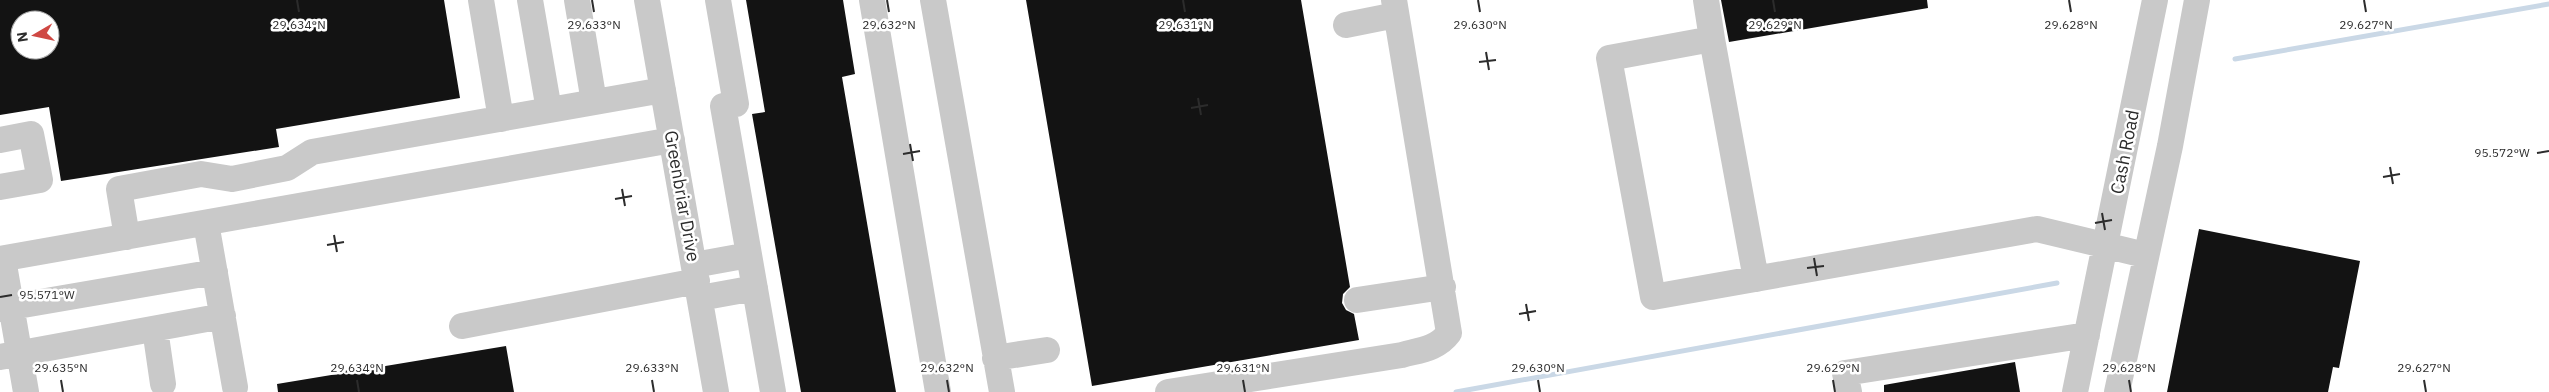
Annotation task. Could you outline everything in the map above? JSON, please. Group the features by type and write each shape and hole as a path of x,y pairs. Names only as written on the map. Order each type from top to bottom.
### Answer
{"street":[{"path":"481,0 501,119"},
{"path":"530,0 549,110"},
{"path":"577,0 594,102"},
{"name":"Greenbriar Drive","path":"647,0 716,392"},
{"path":"718,0 729,105 749,255 772,392"},
{"path":"872,0 938,392"},
{"path":"933,0 1002,392"},
{"path":"1706,0 1756,279"},
{"name":"Cash Road","path":"2075,392 2155,0"},
{"path":"2117,392 2170,146 2196,0"},
{"path":"1168,392 1402,355 1433,347 1443,341 1449,333 1443,287 1395,7 1346,24"},
{"path":"1712,39 1609,58 1653,297 2037,229 2145,255"},
{"path":"126,237 119,190 201,174 232,179 287,168 312,152 663,90"},
{"path":"0,140 32,134 40,180 0,187"},
{"path":"26,392 10,355 2,259 672,140"},
{"path":"206,223 235,386"},
{"path":"462,326 697,281 749,255"},
{"path":"6,308 215,272"},
{"path":"697,281 755,288"},
{"path":"1357,300 1443,287"},
{"path":"10,355 223,316"},
{"path":"155,329 163,384"},
{"path":"1847,383 2087,335"},
{"path":"995,358 1047,350"}],"building":[{"path":"0,0 444,0 460,98 276,129 279,147 61,181 49,107 0,115"},
{"path":"746,0 843,0 855,74 842,77 896,392 801,392 752,114 765,112"},
{"path":"1026,0 1301,0 1350,287 1343,294 1342,303 1346,310 1354,314 1359,340 1092,386"},
{"path":"1721,0 1927,0 1928,8 1729,42"},
{"path":"2199,229 2360,261 2339,368 2333,367 2328,392 2167,392"},
{"path":"506,346 514,392 278,392 277,384"},
{"path":"2015,362 2020,392 1884,392 1884,385"}],"waterway":[{"path":"2235,59 2549,4"},
{"path":"1456,392 2057,283"}]}
